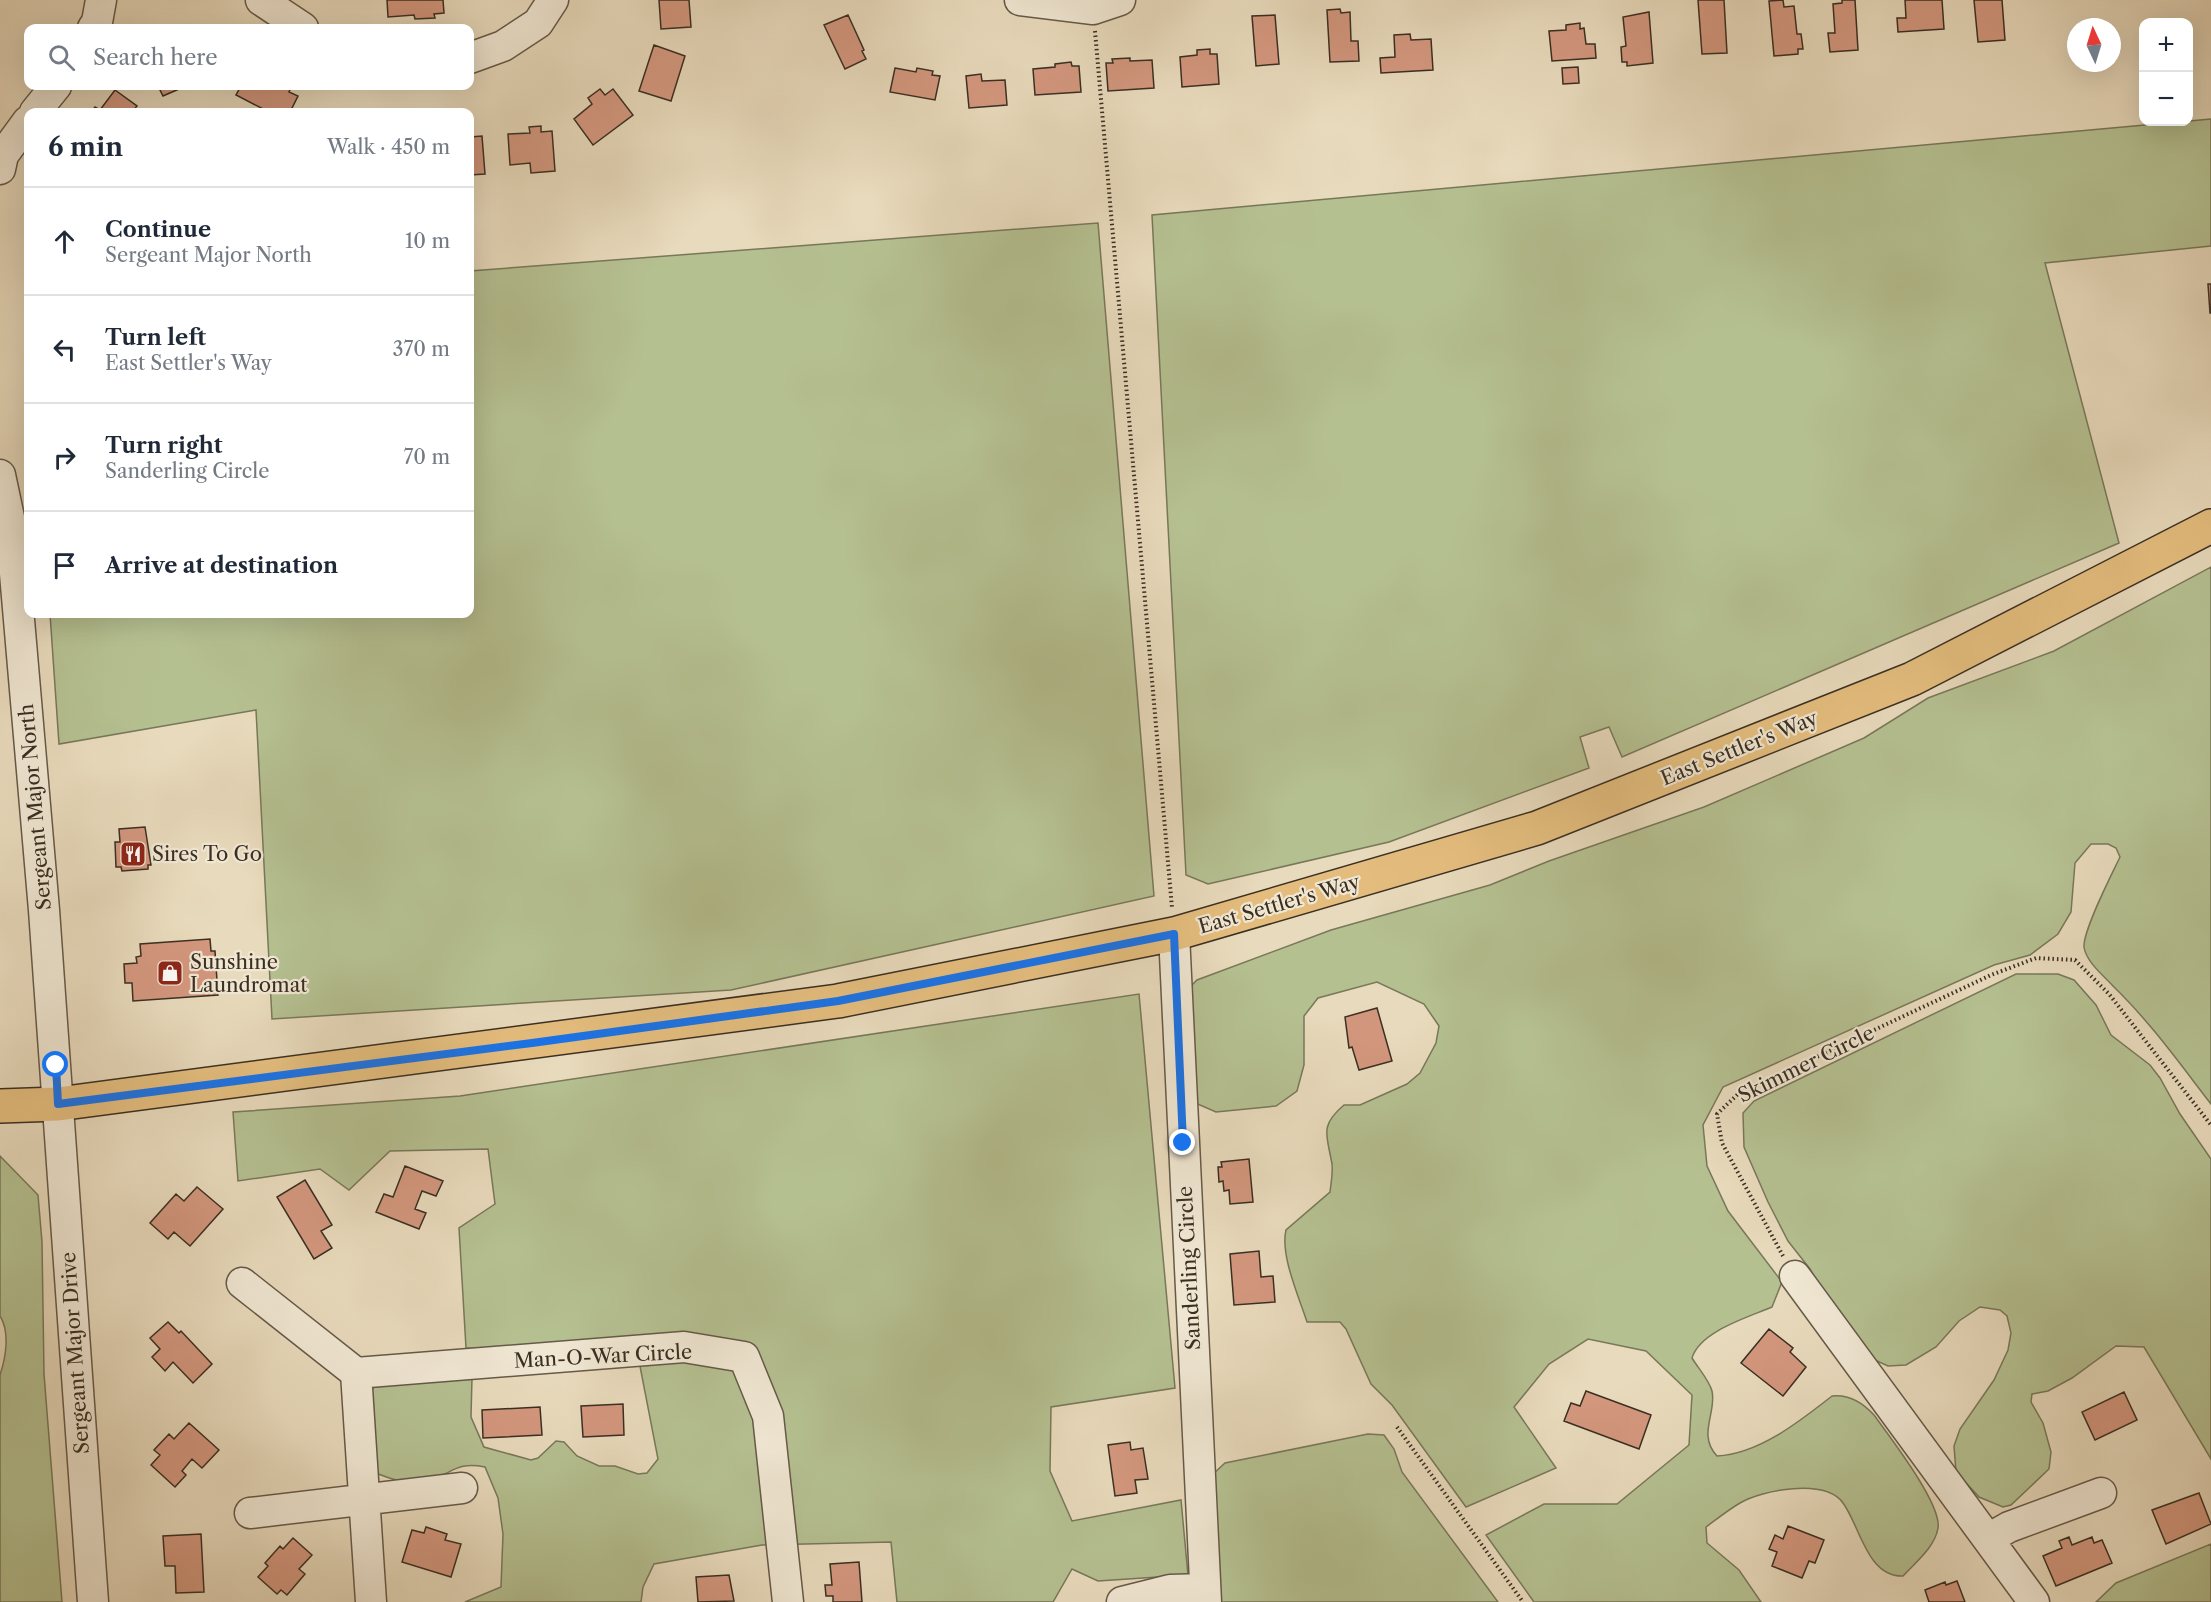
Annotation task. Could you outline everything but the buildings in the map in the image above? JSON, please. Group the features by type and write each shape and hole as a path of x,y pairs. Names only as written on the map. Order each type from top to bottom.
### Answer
{"main road":[{"name":"East Settler's Way","path":"0,1106 58,1104 838,1001 1174,934 1537,828 1912,679 2211,526"}],"street":[{"path":"96,24 101,0"},
{"path":"261,0 297,24"},
{"path":"474,57 503,46 538,23 553,0"},
{"path":"1020,0 1107,5"},
{"path":"38,108 53,90"},
{"path":"0,169 3,155 24,126"},
{"name":"Sergeant Major North","path":"0,475 12,527 7,562 58,1104"},
{"name":"Sanderling Circle","path":"1174,934 1205,1596"},
{"name":"Sergeant Major Drive","path":"58,1104 93,1602"},
{"path":"1795,1276 2034,1602"},
{"path":"242,1283 356,1374 371,1602"},
{"name":"Man-O-War Circle","path":"356,1374 684,1347 744,1358 768,1416 788,1602"},
{"path":"250,1513 462,1488"},
{"path":"1988,1539 2009,1527 2101,1493"},
{"path":"1122,1602 1170,1590 1205,1596"}],"path":[{"path":"1107,5 1174,934"},
{"name":"Skimmer Circle","path":"1795,1276 1722,1143 1718,1114 1738,1095 1991,975 2036,958 2075,960 2109,994 2211,1125"},
{"path":"1397,1427 1523,1602"}],"green space":[{"path":"2211,119 2211,246 2045,263 2119,543 1622,757 1609,727 1580,737 1589,768 1389,842 1208,884 1186,875 1152,215 2139,126 2193,126 2193,121"},
{"path":"1098,223 1154,896 731,990 272,1019 256,710 59,744 50,618 474,618 474,271"},
{"path":"2211,567 2211,1104 2153,1029 2096,969 2085,953 2088,928 2120,857 2116,848 2108,844 2091,844 2075,863 2071,912 2058,934 2030,955 1994,965 1723,1087 1703,1125 1707,1166 1728,1211 1782,1282 1772,1307 1739,1320 1715,1333 1697,1348 1692,1358 1712,1391 1708,1432 1711,1448 1717,1456 1748,1449 1778,1435 1832,1396 1844,1396 1855,1400 1874,1415 1913,1470 1932,1503 1938,1528 1933,1542 1903,1576 1891,1574 1873,1559 1843,1503 1834,1495 1808,1489 1778,1491 1740,1503 1706,1527 1707,1543 1739,1570 1761,1602 1534,1602 1486,1535 1544,1504 1617,1504 1689,1445 1692,1395 1646,1351 1588,1339 1549,1364 1514,1407 1556,1468 1466,1507 1392,1405 1371,1384 1346,1329 1340,1322 1307,1322 1291,1276 1285,1240 1286,1230 1330,1192 1332,1167 1327,1132 1328,1125 1336,1112 1344,1105 1360,1105 1407,1084 1420,1073 1436,1043 1439,1026 1424,1004 1377,982 1318,998 1304,1016 1304,1065 1297,1091 1276,1106 1216,1112 1193,1102 1191,986 1197,980 1331,930 1490,885 1549,861 1704,807 1864,738 1928,698 2054,651"},
{"path":"2016,974 2058,974 2074,980 2096,1005 2111,1035 2150,1065 2160,1078 2180,1114 2211,1159 2211,1459 2144,1347 2116,1346 2072,1378 2048,1391 2032,1394 2031,1402 2043,1423 2051,1452 2049,1469 2011,1505 2003,1507 1979,1497 1956,1472 1954,1446 1960,1429 1994,1380 2008,1350 2011,1333 2007,1316 2000,1310 1980,1307 1959,1321 1936,1347 1906,1365 1888,1366 1857,1352 1810,1269 1788,1241 1768,1202 1744,1147 1743,1113 1754,1101"},
{"path":"1139,994 1175,1388 1051,1407 1050,1471 1072,1521 1181,1500 1188,1575 1098,1581 1072,1569 1053,1602 897,1602 891,1542 762,1545 654,1564 643,1587 641,1602 465,1602 501,1587 503,1534 498,1498 485,1467 457,1468 431,1480 416,1483 393,1479 371,1471 366,1398 376,1384 472,1378 471,1417 484,1447 531,1460 538,1458 556,1441 564,1442 577,1456 599,1466 615,1466 638,1474 647,1473 658,1459 639,1361 466,1348 459,1228 495,1204 488,1149 390,1151 349,1190 320,1169 238,1181 233,1112 460,1096"},
{"path":"0,1156 38,1195 42,1242 44,1374 62,1602 0,1602 0,1375 6,1337 0,1316"},
{"path":"1368,1434 1384,1435 1394,1449 1402,1472 1498,1602 1217,1602 1212,1475 1225,1463"},
{"path":"2211,1544 2211,1602 2096,1602 2116,1583"}],"place":[{"name":"Sires To Go","path":"133,854"},
{"name":"Sunshine Laundromat","path":"170,973"}],"route":[{"path":"56,1065 58,1104 838,1001 1174,934 1183,1143"}]}
